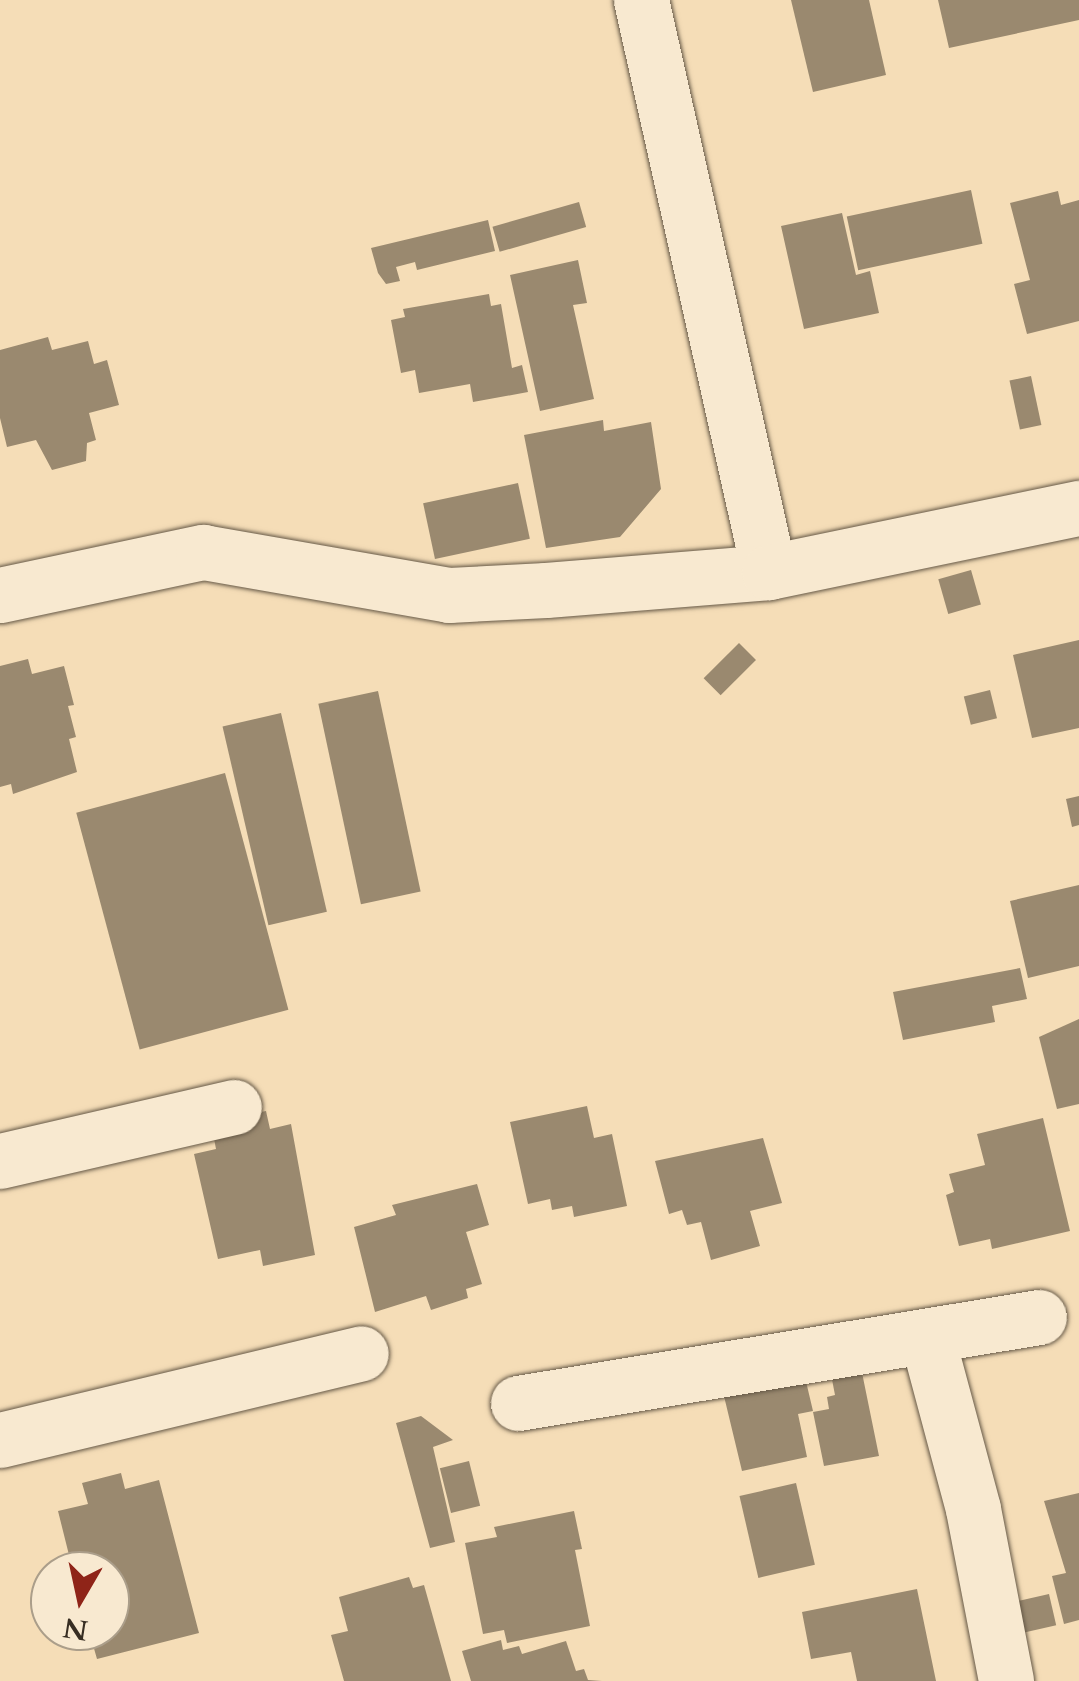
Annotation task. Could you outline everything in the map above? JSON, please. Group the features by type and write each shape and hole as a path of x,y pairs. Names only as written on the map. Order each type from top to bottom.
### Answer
{"street":[{"path":"642,0 769,572"},
{"path":"0,595 203,552 449,595 769,572 1079,508"},
{"path":"0,1161 234,1107"},
{"path":"518,1404 1040,1316"},
{"path":"927,1337 973,1509 1006,1681"},
{"path":"0,1440 361,1353"}],"building":[{"path":"791,0 869,0 886,75 813,92"},
{"path":"938,0 1079,0 1079,20 949,48"},
{"path":"971,190 982,244 858,270 847,216"},
{"path":"1058,191 1061,205 1079,200 1079,321 1027,334 1014,284 1030,280 1010,203"},
{"path":"579,202 586,227 500,252 492,227"},
{"path":"842,213 856,275 870,271 879,313 804,329 781,226"},
{"path":"488,220 495,251 417,270 415,262 396,267 400,281 386,284 378,273 371,248"},
{"path":"578,260 587,303 573,305 594,399 540,411 510,275"},
{"path":"489,294 491,306 501,304 512,368 522,365 528,392 473,402 470,384 419,393 415,370 401,373 391,320 405,317 403,309"},
{"path":"48,337 52,350 88,341 94,364 107,360 119,405 89,413 96,440 87,443 86,461 52,470 36,440 7,447 0,418 0,350"},
{"path":"1031,376 1041,425 1020,429 1009,381"},
{"path":"603,420 604,431 651,422 661,489 620,537 546,548 524,435"},
{"path":"518,483 530,539 435,559 423,503"},
{"path":"971,570 981,605 948,614 938,579"},
{"path":"1079,640 1079,728 1032,738 1013,655"},
{"path":"739,643 756,660 721,695 704,678"},
{"path":"28,659 32,674 64,666 74,705 68,706 76,737 69,739 77,772 13,794 11,784 0,787 0,666"},
{"path":"990,690 997,718 971,725 964,697"},
{"path":"378,691 421,892 361,904 318,704"},
{"path":"281,713 327,912 268,925 223,726"},
{"path":"225,773 288,1010 140,1050 76,813"},
{"path":"1079,796 1079,825 1072,827 1066,799"},
{"path":"1079,885 1079,966 1028,978 1010,901"},
{"path":"1020,968 1027,999 992,1006 995,1022 903,1040 893,992"},
{"path":"1079,1019 1079,1104 1057,1109 1039,1037"},
{"path":"587,1106 594,1138 612,1134 627,1206 574,1217 572,1206 552,1210 550,1199 528,1204 510,1122"},
{"path":"266,1111 270,1129 291,1124 315,1255 263,1266 260,1250 218,1259 194,1154 216,1149 211,1123"},
{"path":"1043,1118 1070,1231 992,1249 990,1239 959,1246 946,1195 954,1192 949,1174 985,1165 977,1134"},
{"path":"763,1138 782,1203 750,1211 760,1246 711,1260 701,1222 687,1225 682,1210 669,1214 655,1161"},
{"path":"477,1184 489,1225 466,1232 482,1284 466,1289 468,1298 431,1310 426,1296 375,1312 354,1227 396,1215 392,1205"},
{"path":"858,1353 879,1456 824,1466 813,1412 829,1409 827,1397 835,1395 828,1359"},
{"path":"804,1373 813,1411 798,1414 807,1457 742,1471 723,1392"},
{"path":"421,1416 453,1440 433,1447 455,1542 430,1548 396,1423"},
{"path":"469,1461 480,1506 451,1513 440,1468"},
{"path":"121,1473 125,1489 159,1480 199,1633 130,1651 130,1551 68,1551 58,1511 88,1504 82,1483"},
{"path":"796,1483 815,1565 758,1578 739,1496"},
{"path":"1079,1493 1079,1620 1064,1624 1052,1576 1066,1573 1044,1501"},
{"path":"574,1511 582,1549 575,1550 590,1626 507,1643 504,1630 483,1634 465,1543 497,1537 494,1527"},
{"path":"409,1577 413,1588 424,1585 451,1681 344,1681 331,1635 348,1631 339,1597"},
{"path":"917,1589 936,1681 857,1681 851,1652 811,1659 802,1612"},
{"path":"1049,1594 1056,1625 1022,1633 1015,1602"},
{"path":"501,1640 503,1650 519,1646 522,1654 566,1641 576,1671 584,1669 588,1680 602,1681 471,1681 462,1651"},
{"path":"95,1651 128,1651 97,1659"}]}
